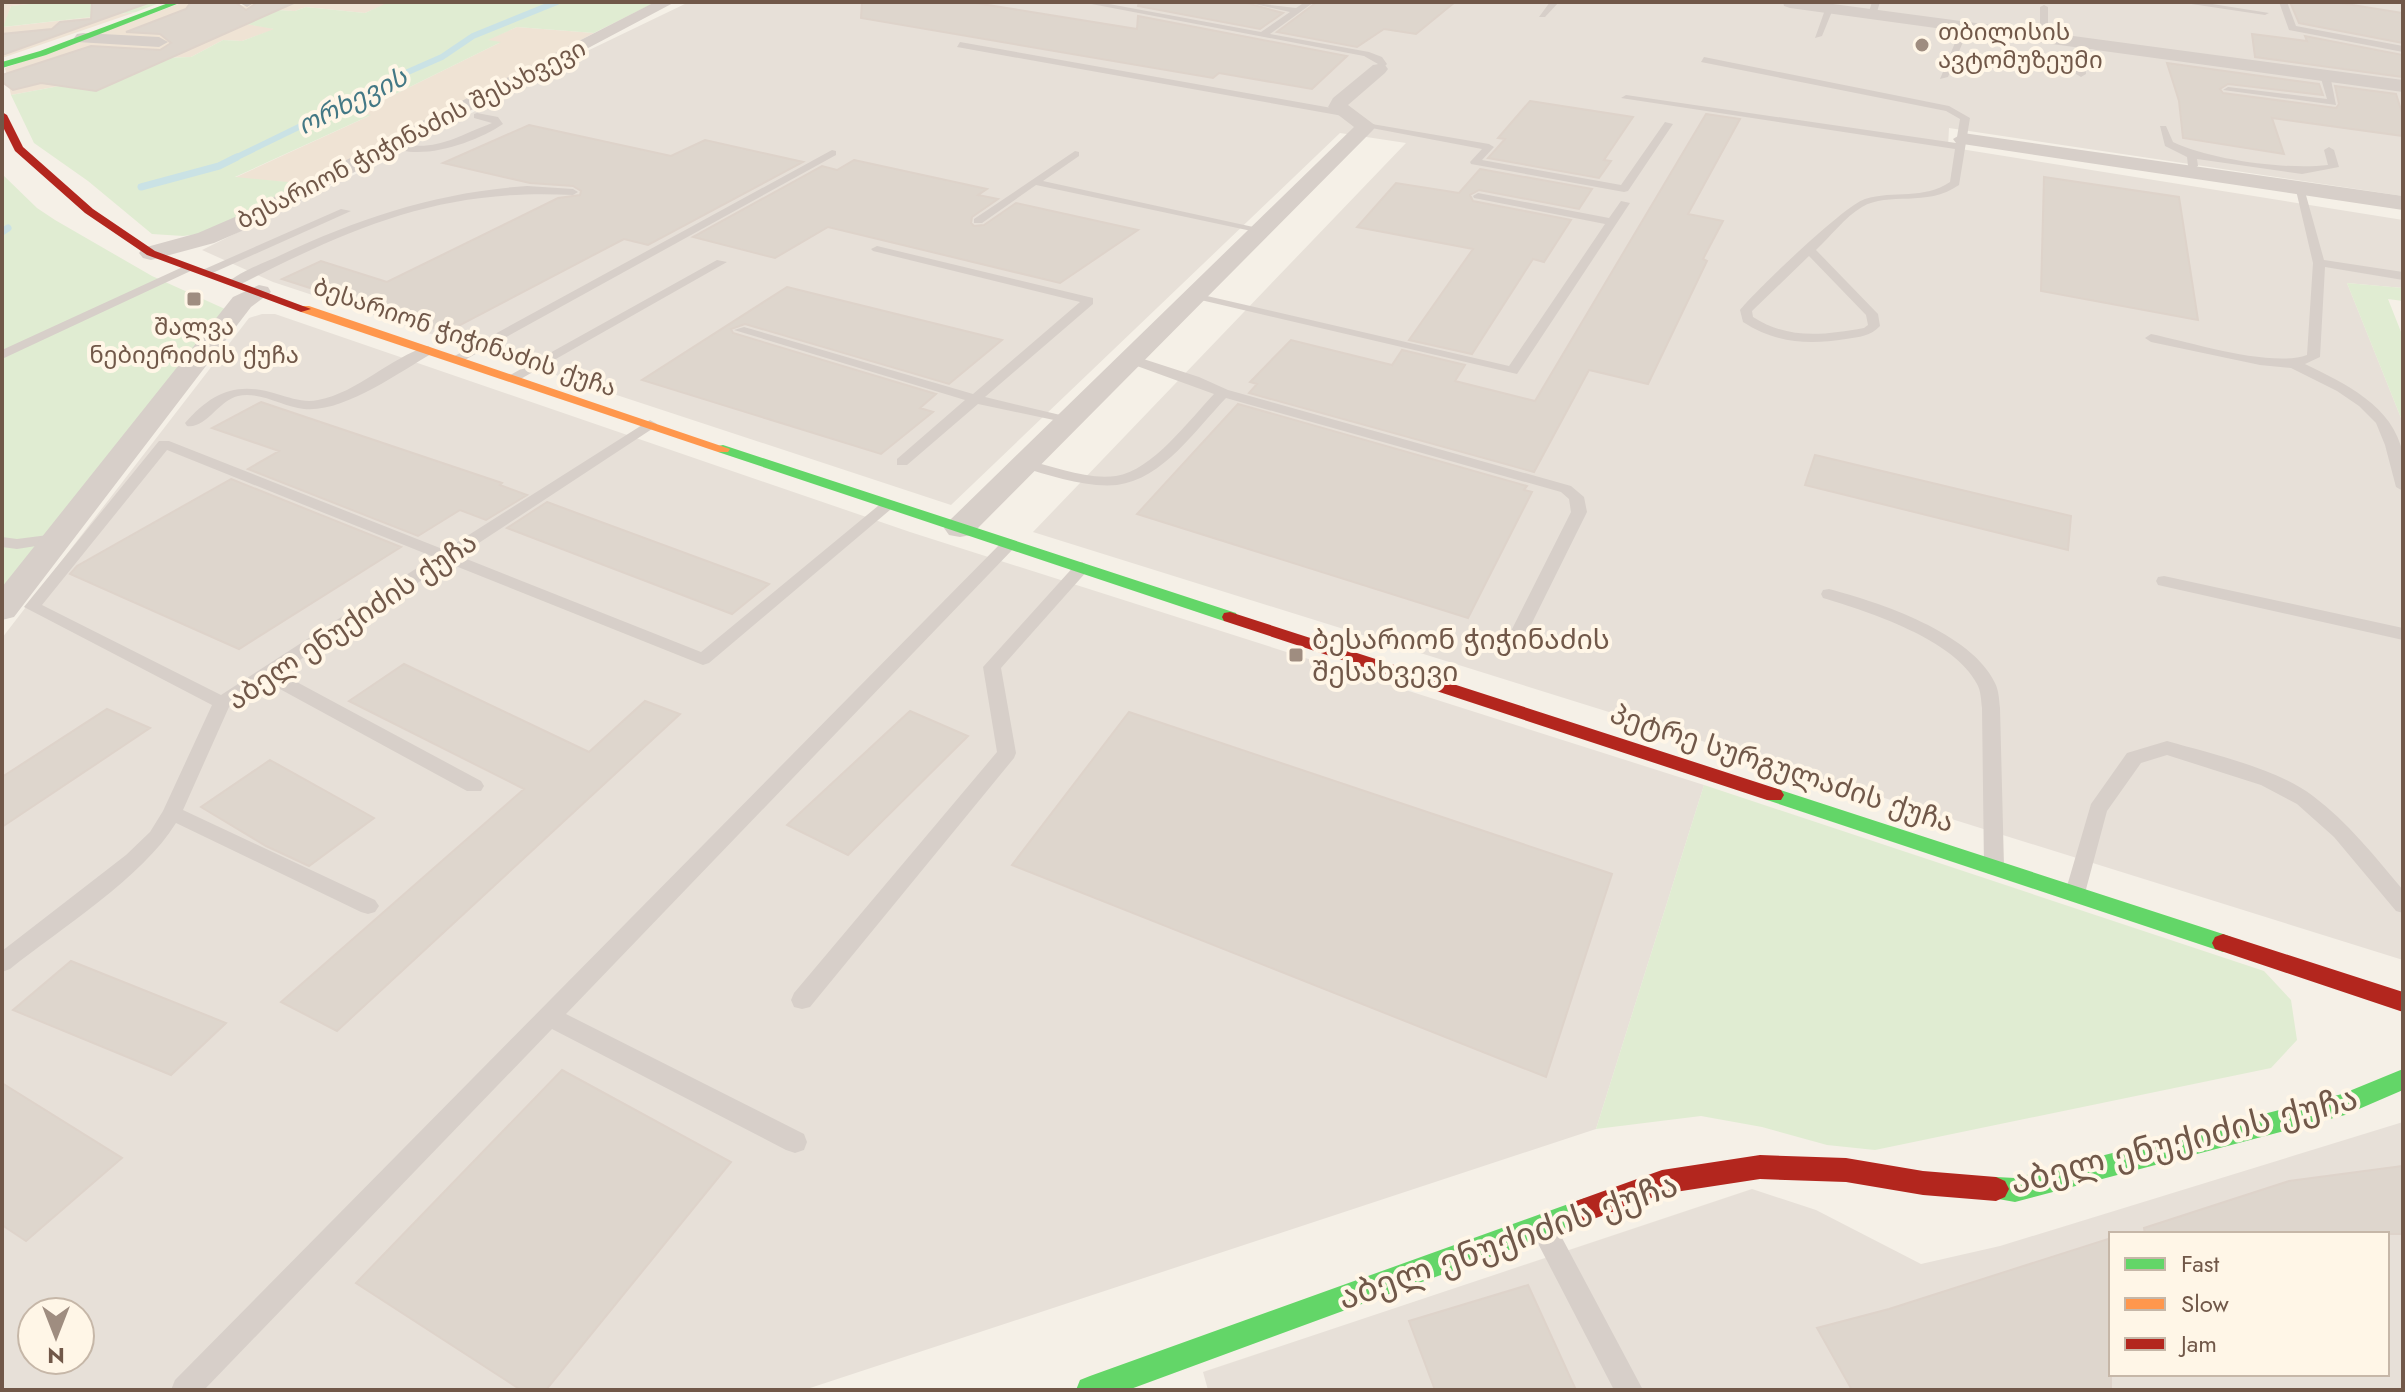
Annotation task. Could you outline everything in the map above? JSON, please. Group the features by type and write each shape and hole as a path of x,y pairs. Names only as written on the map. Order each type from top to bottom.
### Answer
{"street":[{"path":"2,65 178,2"},
{"name":"ბესარიონ ჭიჭინაძის შესახვევი","path":"151,253 206,238 243,222 667,2"},
{"path":"1785,3 1829,9 1874,8 1965,28 2403,86"},
{"path":"83,38 159,42"},
{"path":"960,528 1366,126 1338,107 1379,69"},
{"name":"ბესარიონ ჭიჭინაძის ქუჩა","path":"2,115 19,149 89,211 151,253 428,350 960,528"},
{"path":"1962,143 2193,164 2299,188 2403,203"},
{"path":"2,609 242,302 246,287"},
{"name":"პეტრე სურგულაძის ქუჩა","path":"960,528 2403,1002"},
{"name":"აბელ ენუქიძის ქუჩა","path":"1090,1390 1662,1182 1760,1167 1846,1170 1923,1183 2015,1190 2345,1104 2403,1079"}],"lane":[{"path":"1084,2 1366,54 1379,59 1383,64 1379,69"},
{"path":"1250,2 1298,11"},
{"path":"1264,34 1310,2"},
{"path":"1542,15 1555,2"},
{"path":"2182,2 2265,13"},
{"path":"2283,2 2292,28 2403,49"},
{"path":"2044,7 2044,39"},
{"path":"1818,36 1829,9"},
{"path":"1943,77 1965,28"},
{"path":"2080,43 2081,74"},
{"path":"960,45 1343,113"},
{"path":"1704,60 1949,109 1965,118 1955,183 1920,196 1869,199 1858,205 1809,250 1746,310 1747,319 1763,331 1790,339 1813,341 1868,331 1874,326 1872,314 1809,250"},
{"path":"2228,90 2333,103 2325,75"},
{"path":"1626,98 1962,143"},
{"path":"392,145 415,151 433,150 498,124 495,119 477,116"},
{"path":"1366,126 1489,147 1475,162 1624,189 1668,124"},
{"path":"2163,128 2169,144 2193,164 2302,171 2334,167 2329,150"},
{"path":"456,359 832,153"},
{"path":"978,221 1075,154"},
{"path":"1035,182 1261,230"},
{"path":"2294,364 2313,357 2319,263 2299,188"},
{"path":"246,287 359,223 435,199 543,189 573,192"},
{"path":"1478,196 1612,222"},
{"path":"1194,297 1512,371 1625,203"},
{"path":"2,355 198,270 345,211"},
{"path":"877,249 1089,301 902,462"},
{"path":"512,378 721,262"},
{"path":"2319,263 2403,276"},
{"path":"740,330 975,399 1068,421"},
{"path":"2151,338 2260,361 2294,364 2356,399 2381,421 2395,450 2403,487"},
{"path":"192,423 228,393 240,390 252,389 300,406 328,403 428,350"},
{"path":"1131,359 1223,393 1566,489 1576,497 1579,512 1515,641"},
{"path":"1025,464 1100,479 1118,480 1145,472 1223,393"},
{"name":"აბელ ენუქიძის ქუჩა","path":"2,963 133,861 157,837 172,813 222,703 650,424"},
{"path":"222,703 32,607 164,444 703,659 889,504"},
{"path":"2,542 17,544 56,539"},
{"path":"185,1390 1009,544"},
{"path":"802,1000 1007,753 992,667 1082,567"},
{"path":"2164,581 2403,634"},
{"path":"1829,594 1885,611 1941,642 1968,663 1986,684 1991,708 1994,867"},
{"path":"267,674 474,786"},
{"path":"2075,893 2098,809 2134,758 2167,748 2268,780 2304,799 2341,832 2403,905"},
{"path":"172,813 368,906"},
{"path":"549,1016 795,1142"},
{"path":"1541,1226 1629,1390"}],"shaded area":[{"path":"2,2 47,2 11,6 4,27 136,12 2,58"},
{"path":"184,2 240,2 236,4 245,6 255,2 389,3 365,13 306,7 295,11 276,10 242,23 276,29 242,41 223,40 191,57 159,58 70,84 11,95 5,68"},
{"path":"689,2 2403,2 2403,82 1925,18 1923,23 2055,41 2093,50 2115,49 2403,88 2403,196 1949,128 1948,147 2403,220 2403,288 2347,283 2403,423 2403,960 1033,532 1406,143 1340,133 951,505 273,282 202,250 390,157 583,53"},
{"path":"517,27 594,33 308,184 234,178 369,116 355,114 499,43 486,40"},
{"path":"275,314 910,532 1704,785 1596,1129 804,1390 2,1390 2,638 249,318"},
{"path":"2403,1122 2403,1390 1208,1390 1203,1372 1752,1189 1816,1210 1921,1264 2000,1246"}],"green space":[{"path":"47,2 162,2 136,12 3,27 11,6"},
{"path":"384,2 656,2 594,33 517,27 488,40 501,42 357,113 371,115 235,177 308,184 207,233 183,236 152,234 88,181 34,143 11,95 70,84 159,58 191,57 223,40 242,41 274,29 240,23 276,10 295,11 306,7 365,13 387,3"},
{"path":"2,174 37,208 55,220 152,276 225,309 2,590"},
{"path":"2347,283 2403,288 2403,301 2388,299 2403,337 2403,423"},
{"path":"1704,785 2264,971 2291,1000 2297,1040 2271,1068 1875,1150 1827,1145 1762,1127 1701,1116 1596,1129"}],"building":[{"path":"92,2 151,2 2,55 2,34 52,29 60,22 91,19"},
{"path":"191,2 235,2 246,10 258,2 296,2 96,91 41,83 13,90 2,82 2,75 91,46 160,50 171,43 160,34 126,32 186,9"},
{"path":"862,2 969,2 1137,29 1138,16 1347,56 1312,89 1219,73 1213,78 861,18"},
{"path":"1139,2 1243,2 1283,13 1260,29 1138,6"},
{"path":"1317,2 1455,2 1416,34 1384,29 1357,47 1277,32"},
{"path":"2290,2 2334,2 2403,13 2403,43 2299,23"},
{"path":"2252,34 2307,41 2305,36 2403,55 2403,77 2255,57"},
{"path":"2167,63 2319,84 2323,95 2228,84 2220,89 2223,93 2336,108 2339,104 2335,86 2396,94 2403,116 2403,136 2272,118 2284,154 2183,138 2179,101"},
{"path":"1530,101 1633,117 1604,160 1611,161 1599,178 1488,158 1505,139 1498,138"},
{"path":"1706,114 1740,119 1688,214 1723,221 1648,384 1589,370 1534,472 1249,393 1257,384 1250,382 1291,340 1392,365 1402,350 1465,365 1455,381 1535,401"},
{"path":"529,125 671,156 705,140 803,162 648,245 624,239 447,332 282,279 321,261 387,282 558,198 580,195 581,191 573,186 530,183 443,163"},
{"path":"854,160 987,189 978,195 998,199 972,217 974,226 984,225 1016,203 1138,230 1060,283 828,227 775,258 693,237 822,166 837,170"},
{"path":"1480,169 1592,189 1579,209 1479,190 1470,195 1473,201 1571,220 1544,262 1533,259 1472,354 1409,340 1473,249 1357,227 1396,183 1459,193"},
{"path":"2044,177 2179,197 2198,320 2041,291"},
{"path":"787,287 1002,340 949,384 745,324 731,329 733,333 936,394 920,408 933,412 881,454 642,380"},
{"path":"261,402 502,483 500,485 527,495 486,520 460,510 418,536 248,469 279,451 212,428"},
{"path":"1238,404 1527,486 1524,490 1532,492 1468,618 1137,514"},
{"path":"1815,455 2071,516 2068,550 1805,485"},
{"path":"231,479 401,547 239,649 70,574 77,566"},
{"path":"547,502 769,584 732,614 507,528"},
{"path":"404,664 589,752 645,701 680,714 337,1031 281,1002 524,789 349,701"},
{"path":"107,709 150,728 2,827 2,777"},
{"path":"910,711 968,736 848,855 787,825"},
{"path":"1129,712 1612,874 1546,1077 1012,865"},
{"path":"270,760 374,818 309,866 266,846 201,807"},
{"path":"71,961 226,1023 171,1075 13,1010"},
{"path":"562,1070 731,1162 546,1390 521,1390 356,1283"},
{"path":"2,1083 122,1158 26,1241 2,1225"},
{"path":"2403,1166 2403,1234 2145,1232 2144,1228 2289,1181"},
{"path":"2109,1239 2111,1390 1852,1390 1817,1328 1889,1309"},
{"path":"1528,1285 1576,1390 1435,1390 1409,1321"}],"waterway":[{"name":"ორხევის","path":"233,159 346,104 369,89 442,57 473,36 557,2"},
{"name":"ორხევის","path":"233,159 237,157"},
{"name":"ორხევის","path":"141,187 219,166 233,159"},
{"name":"ორხევის","path":"2,232 8,228"}],"traffic: fast":[{"path":"2,65 43,53 178,2"},
{"path":"723,449 1230,617"},
{"path":"1774,795 2223,943"},
{"path":"1996,1189 2015,1190 2345,1104 2403,1079"},
{"path":"1090,1390 1585,1210"}],"traffic: slow":[{"path":"305,309 723,449"}],"traffic: jam":[{"path":"2,115 19,149 89,211 151,253 305,309"},
{"path":"1230,617 1774,795"},
{"path":"2223,943 2403,1002"},
{"path":"1585,1210 1662,1182 1760,1167 1846,1170 1923,1183 1996,1189"}],"place":[{"name":"თბილისის ავტომუზეუმი","path":"1922,45"},
{"name":"შალვა ნებიერიძის ქუჩა","path":"194,299"},
{"name":"ბესარიონ ჭიჭინაძის შესახვევი","path":"1296,655"}]}
